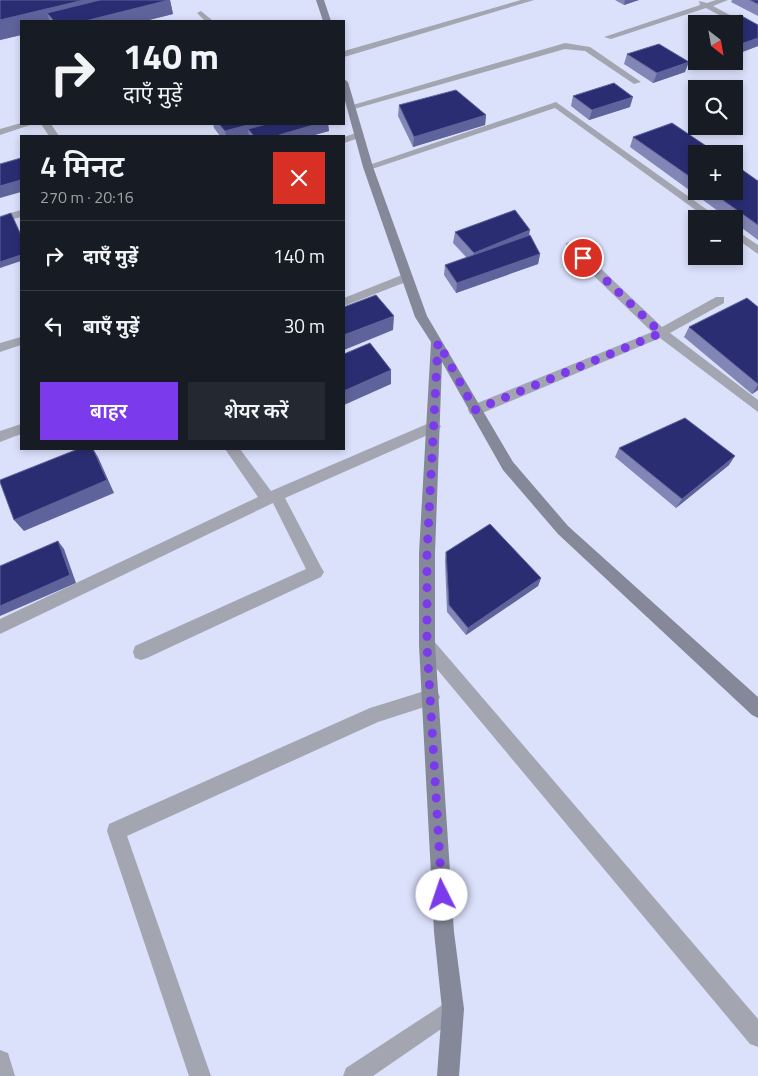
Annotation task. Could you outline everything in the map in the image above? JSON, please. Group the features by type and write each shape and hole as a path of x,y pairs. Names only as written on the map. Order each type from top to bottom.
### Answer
{"street":[{"path":"320,0 326,20"},
{"path":"345,54 530,0"},
{"path":"696,0 758,33"},
{"path":"608,37 724,0"},
{"path":"200,13 208,20"},
{"path":"351,107 565,46 587,49 637,82"},
{"path":"345,86 368,167 421,317 438,342 508,466 563,530 758,709"},
{"path":"368,167 556,105 702,210"},
{"path":"0,132 24,125"},
{"path":"345,140 359,135"},
{"path":"0,220 20,213"},
{"path":"743,239 758,250"},
{"path":"570,246 661,333 758,407"},
{"path":"345,302 407,277"},
{"path":"475,410 661,333 720,300"},
{"path":"0,348 20,341"},
{"path":"438,342 427,553 427,645 444,932 453,1009 448,1075"},
{"path":"0,627 272,498 434,426"},
{"path":"0,437 20,429"},
{"path":"141,652 316,572 272,498 233,450"},
{"path":"427,645 758,1036"},
{"path":"200,1076 116,831 376,714 431,697"},
{"path":"354,1076 453,1009"},
{"path":"0,1061 4,1076"}],"building":[{"path":"0,0 84,0 0,20"},
{"path":"100,0 169,0 89,20 53,20 47,13"},
{"path":"750,0 758,0 758,4"},
{"path":"743,17 758,25 758,38 743,43"},
{"path":"659,44 688,62 657,73 627,54"},
{"path":"614,83 633,97 592,110 573,96"},
{"path":"456,90 486,115 414,137 399,105"},
{"path":"672,123 705,145 688,145 688,175 633,137"},
{"path":"220,125 247,125 225,131"},
{"path":"263,125 314,125 279,135 253,135 248,129"},
{"path":"20,158 20,180 0,186 0,164"},
{"path":"743,170 758,181 758,225 743,214 743,210 737,210 723,200 743,200"},
{"path":"515,210 530,230 474,253 455,232"},
{"path":"11,213 20,233 20,255 0,262 0,217"},
{"path":"530,235 540,254 457,283 445,265"},
{"path":"376,295 394,316 345,335 345,307"},
{"path":"747,298 758,307 758,384 689,327"},
{"path":"370,343 391,370 345,391 345,354"},
{"path":"685,418 735,456 682,499 619,448"},
{"path":"75,450 93,450 107,480 14,520 0,480"},
{"path":"490,524 541,578 468,628 449,605 446,552"},
{"path":"58,541 70,575 0,606 0,566"}],"route":[{"path":"442,895 427,645 427,553 438,342 475,410 661,333 583,258"}]}
